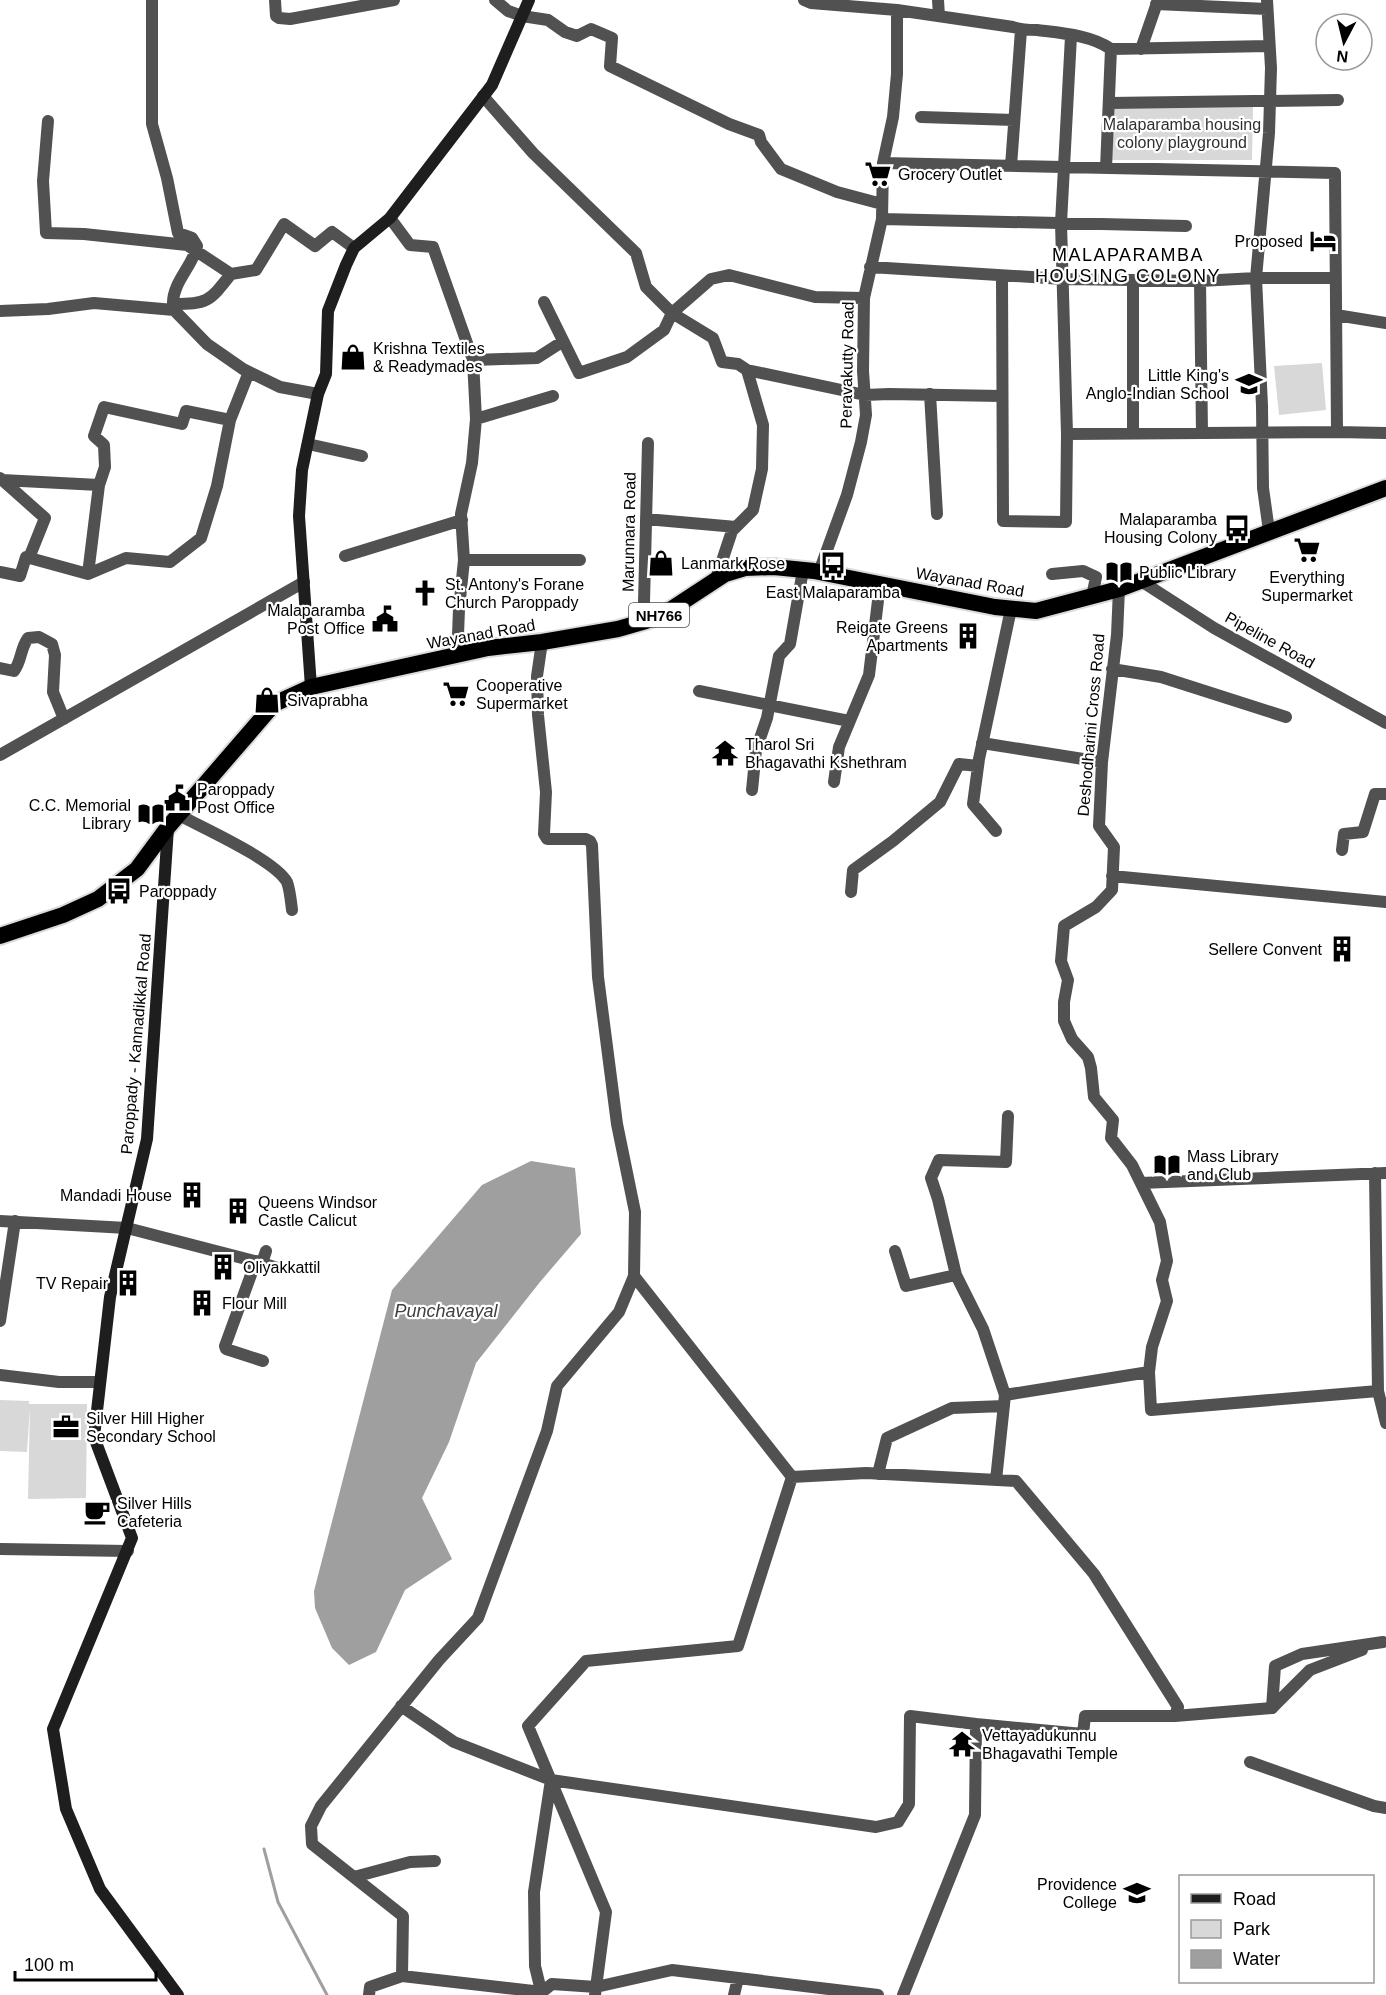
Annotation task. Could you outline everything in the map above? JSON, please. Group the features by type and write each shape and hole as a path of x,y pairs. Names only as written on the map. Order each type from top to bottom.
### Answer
{"highway":[{"name":"Wayanad Road","path":"0,936 63,915 98,899 137,869 173,821 274,704 311,687 488,648 542,642 618,629 667,612 724,574 745,568 774,567 811,571 1036,612 1119,589 1386,488"}],"main road":[{"path":"311,687 299,516 302,470 318,394 327,374 328,311 354,248 390,218 492,85 529,0"},
{"name":"Paroppady - Kannadikkal Road","path":"173,821 147,1139 110,1297 94,1437 132,1538 129,1551 53,1729 66,1809 100,1889 178,1995"}],"street":[{"path":"152,0 152,124 167,178 178,233 195,240 197,246 172,299 173,307 207,344 249,372 280,387 318,394"},
{"path":"275,0 276,16 290,19 394,0"},
{"path":"495,0 508,11 522,16 548,20 565,32 577,36 591,29 612,38 610,66 729,124 759,135 761,142 781,169 882,212 1186,226"},
{"path":"804,0 811,3 892,7 1022,30 1071,36 1101,42 1111,49 1269,46"},
{"path":"938,0 939,16"},
{"path":"1141,49 1157,2 1267,5 1270,102 1256,278 1263,488 1269,531"},
{"name":"Peravakutty Road","path":"752,790 756,750 769,705 778,656 789,644 811,571 847,495 866,415 863,371 864,298 882,212 883,163 893,117 897,74 892,7"},
{"path":"1011,166 1022,30"},
{"path":"1002,276 1003,521 1066,522 1067,434 1061,219 1071,36"},
{"path":"1106,168 1111,49"},
{"path":"483,96 533,153 636,253 646,287 672,314 714,338 722,362 738,364 747,370 865,395 1001,396"},
{"path":"1109,103 1338,100"},
{"path":"921,117 1014,120"},
{"path":"48,121 43,181 46,233 84,234 187,245 231,274"},
{"path":"883,163 1335,173 1337,432"},
{"path":"390,218 410,245 433,247 473,360 476,419 471,463 461,514 464,560 460,586 458,635 462,654"},
{"path":"0,311 48,309 94,303 173,307 200,304 215,294 231,274 256,270 284,224 315,246 332,232 354,248"},
{"path":"870,267 1063,279 1200,281 1336,278"},
{"path":"544,303 579,373 627,357 664,330 672,314 711,279 729,275 815,297 864,298"},
{"path":"1132,280 1133,433"},
{"path":"1200,281 1202,433"},
{"path":"1336,315 1386,322"},
{"path":"473,360 537,358 562,342"},
{"path":"717,579 732,531 753,510 762,469 763,425 747,370"},
{"path":"0,572 20,576 26,557 88,573 126,558 170,562 201,538 217,486 230,420 249,372"},
{"path":"930,394 937,514"},
{"path":"476,419 553,396"},
{"path":"88,573 99,485 105,467 104,445 94,436 104,407 182,424 186,411 230,420"},
{"path":"1067,434 1337,432 1386,434"},
{"name":"Marunnara Road","path":"646,621 644,602 648,443"},
{"path":"308,444 362,456"},
{"path":"1,479 99,485"},
{"path":"1,479 45,518 29,558"},
{"path":"646,519 736,527"},
{"path":"345,556 462,520"},
{"path":"464,560 580,560"},
{"path":"1052,574 1083,571 1096,577 1092,597"},
{"name":"Pipeline Road","path":"1141,581 1214,628 1386,723"},
{"path":"0,755 304,582"},
{"path":"834,782 839,747 869,675 880,584"},
{"name":"Deshodharini Cross Road","path":"1119,589 1098,826 1114,847 1112,890 1096,906 1064,926 1061,961 1068,980 1064,1002 1065,1021 1072,1039 1088,1057 1094,1097 1113,1120 1111,1138 1132,1165 1160,1222 1167,1260 1162,1280 1167,1301 1152,1347 1149,1372 1150,1410 1378,1391"},
{"path":"996,831 973,804 982,743 1011,609"},
{"path":"0,668 14,671 20,663 22,646 28,638 39,637 52,644 55,655 53,692 64,719"},
{"path":"402,1976 403,1916 312,1844 311,1826 321,1806 401,1706 438,1660 478,1618 547,1431 557,1386 619,1312 634,1276 635,1212 617,1124 597,977 592,845 590,840 586,839 547,839 544,834 546,792 538,715 537,676 542,642"},
{"path":"1112,669 1161,677 1286,717"},
{"path":"699,691 849,721"},
{"path":"982,743 1102,762"},
{"path":"851,892 853,870 940,802 959,764 978,766"},
{"path":"1342,850 1344,834 1364,832 1375,794 1386,794"},
{"path":"173,821 249,852 276,870 287,883 292,910"},
{"path":"1112,876 1386,903"},
{"path":"996,1480 1004,1400 983,1329 956,1275 931,1178 939,1160 1006,1162 1008,1116"},
{"path":"1141,1183 1381,1173 1378,1391 1386,1423"},
{"path":"0,1221 127,1228 261,1258 280,1269"},
{"path":"0,1321 15,1221"},
{"path":"895,1251 906,1286 956,1275"},
{"path":"261,1258 225,1346 226,1349 263,1361"},
{"path":"634,1276 792,1477"},
{"path":"878,1474 887,1438 952,1408 1149,1372"},
{"path":"0,1375 59,1382 100,1382"},
{"path":"792,1477 878,1474 1016,1481 1094,1574 1178,1707 1175,1716"},
{"path":"596,1991 606,1912 528,1726 586,1661 738,1646 792,1477"},
{"path":"0,1549 129,1551"},
{"path":"401,1706 454,1742 550,1780 876,1827 898,1822 909,1804 910,1716 1083,1734 1085,1716 1175,1716 1272,1708 1310,1670 1384,1641"},
{"path":"1272,1708 1275,1666 1302,1654 1384,1641"},
{"path":"903,1995 975,1815 976,1724"},
{"path":"1250,1762 1374,1806 1386,1808"},
{"path":"542,1994 535,1966 534,1892 550,1780"},
{"path":"354,1877 410,1862 435,1861"},
{"path":"542,1994 552,1984 596,1991 672,1970 878,1995"},
{"path":"369,1995 370,1988 402,1976 542,1994"},
{"path":"734,1995 738,1978"}],"green space":[{"name":"Malaparamba housing colony playground","path":"1113,106 1253,107 1252,160 1112,160"},
{"path":"1322,363 1326,410 1279,415 1274,366"},
{"path":"0,1400 29,1401 29,1404 87,1404 86,1498 28,1499 30,1407 27,1452 0,1451"}],"water":[{"name":"Punchavayal","path":"531,1161 575,1168 581,1234 476,1363 449,1442 422,1498 452,1559 405,1590 376,1652 349,1665 332,1648 315,1608 314,1591 392,1290 482,1185"}],"waterway":[{"path":"264,1849 278,1902 327,1995"}],"place":[{"name":"Grocery Outlet","path":"878,174"},
{"name":"Proposed","path":"1323,241"},
{"name":"Krishna Textiles & Readymades","path":"353,357"},
{"name":"Little King's Anglo-Indian School","path":"1249,384"},
{"name":"Malaparamba Housing Colony","path":"1237,528"},
{"name":"Everything Supermarket","path":"1307,550"},
{"name":"Lanmark Rose","path":"661,563"},
{"name":"East Malaparamba","path":"833,565"},
{"name":"Public Library","path":"1119,572"},
{"name":"St. Antony's Forane Church Paroppady","path":"425,593"},
{"name":"Malaparamba Post Office","path":"385,619"},
{"name":"Reigate Greens Apartments","path":"968,636"},
{"name":"Cooperative Supermarket","path":"456,694"},
{"name":"Sivaprabha","path":"267,700"},
{"name":"Tharol Sri Bhagavathi Kshethram","path":"725,753"},
{"name":"Paroppady Post Office","path":"177,798"},
{"name":"C.C. Memorial Library","path":"151,814"},
{"name":"Paroppady","path":"119,891"},
{"name":"Sellere Convent","path":"1342,949"},
{"name":"Mass Library and Club","path":"1167,1165"},
{"name":"Mandadi House","path":"192,1195"},
{"name":"Queens Windsor Castle Calicut","path":"238,1211"},
{"name":"Oliyakkattil","path":"223,1267"},
{"name":"TV Repair","path":"128,1283"},
{"name":"Flour Mill","path":"202,1303"},
{"name":"Silver Hill Higher Secondary School","path":"66,1427"},
{"name":"Silver Hills Cafeteria","path":"97,1512"},
{"name":"Vettayadukunnu Bhagavathi Temple","path":"962,1744"},
{"name":"Providence College","path":"1137,1893"}],"district":[{"name":"MALAPARAMBA HOUSING COLONY","path":"1128,265"}]}
